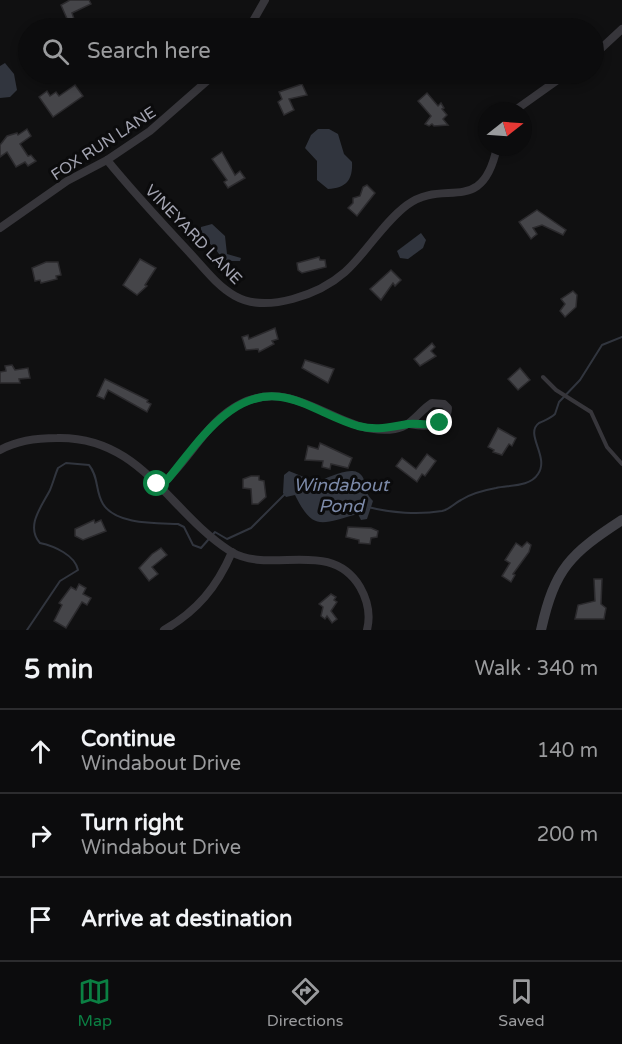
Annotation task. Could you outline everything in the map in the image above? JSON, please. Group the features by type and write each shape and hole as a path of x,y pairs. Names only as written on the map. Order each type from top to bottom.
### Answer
{"street":[{"path":"255,18 265,0"},
{"path":"604,46 622,30"},
{"name":"FOX RUN LANE","path":"0,228 67,181 107,160 150,131 204,84"},
{"path":"527,102 552,84"},
{"name":"VINEYARD LANE","path":"107,160 209,273 236,296 256,302 313,294 346,271 406,205 433,196 479,186 491,170 495,156"},
{"path":"160,486 215,423 241,404 252,400 291,398 308,403 345,421 375,429 395,429 410,424 432,403 444,404 448,408 446,418 440,423 419,426 410,424"},
{"path":"0,450 30,439 86,439 100,443 128,458 219,543 232,552 266,559 314,559 337,566 356,580 363,593 369,607 367,630"},
{"path":"541,630 556,578 572,557 622,520"},
{"path":"164,630 201,603 216,585 232,552"}],"lane":[{"path":"543,377 561,393 591,412 606,447 622,464"}],"water":[{"path":"5,63 14,74 17,90 10,97 0,98 0,66"},
{"path":"318,129 329,129 338,134 344,154 352,162 350,178 344,185 328,189 317,180 317,161 305,148 311,135"},
{"path":"212,224 225,236 227,254 241,258 240,261 224,261 214,247 201,237 201,227"},
{"path":"421,233 426,240 423,248 408,259 400,258 397,251"},
{"name":"Windabout Pond","path":"289,471 316,482 346,471 358,472 373,501 367,519 361,520 358,514 327,522 314,520 295,495 286,497 283,493 284,475"}],"building":[{"path":"70,0 89,0 91,4 72,13 74,18 67,18 61,5"},
{"path":"302,84 307,95 289,99 294,110 284,115 278,102 282,99 279,92"},
{"path":"75,85 83,96 53,117 39,97 47,91 50,96 56,92 59,96"},
{"path":"427,93 438,106 441,103 447,115 443,119 448,125 434,126 432,124 429,126 425,124 431,116 418,101"},
{"path":"27,129 31,136 20,144 28,156 31,155 36,161 28,166 25,162 16,167 7,152 0,157 0,145 7,136 17,133 18,135"},
{"path":"222,152 235,175 240,171 245,178 228,188 224,182 227,180 212,159"},
{"path":"367,185 375,193 357,216 348,208 353,203 353,198 360,196 363,187"},
{"path":"537,210 566,230 563,235 542,225 533,228 537,234 531,239 519,222"},
{"path":"319,257 320,260 325,260 326,267 302,273 298,270 297,263"},
{"path":"140,259 156,268 145,285 147,286 137,295 123,285"},
{"path":"46,262 58,262 61,275 56,276 57,279 41,283 40,280 35,281 32,268"},
{"path":"391,270 401,280 395,286 393,283 381,300 370,289"},
{"path":"573,291 577,295 576,307 565,317 560,311 565,304 561,299"},
{"path":"275,328 278,339 272,341 274,344 259,352 258,349 246,350 242,337 248,335 249,339"},
{"path":"432,343 435,347 431,351 436,356 420,366 414,359"},
{"path":"305,360 334,369 328,383 302,368"},
{"path":"12,365 15,370 28,368 30,378 19,379 20,383 0,383 0,372 6,371 5,366"},
{"path":"520,368 530,380 518,390 508,379"},
{"path":"105,379 148,400 147,402 151,404 147,412 108,390 104,399 97,396"},
{"path":"498,428 516,438 512,446 509,444 502,455 493,452 494,450 488,447"},
{"path":"320,443 352,458 348,468 331,464 330,469 322,467 323,461 305,460 308,446 318,449"},
{"path":"427,454 436,461 425,476 422,474 417,482 396,466 402,458 416,469"},
{"path":"259,476 259,480 264,481 266,497 258,504 252,504 251,489 243,488 243,479"},
{"path":"94,520 95,523 101,520 106,531 83,540 75,536 75,529"},
{"path":"348,527 371,528 378,531 377,537 371,538 370,544 359,543 359,540 346,537"},
{"path":"527,542 531,545 529,552 513,574 515,575 511,582 502,576 510,563 505,560 516,543 522,547"},
{"path":"161,548 167,555 152,567 158,574 149,581 139,568"},
{"path":"594,579 602,579 601,604 606,608 604,619 575,619 578,605 595,601"},
{"path":"79,584 86,588 83,594 91,598 87,605 82,602 66,628 54,621 62,605 59,603 71,587 76,590"},
{"path":"331,594 336,597 334,600 337,602 331,611 337,619 332,623 327,616 325,619 321,616 323,607 319,604"}],"waterway":[{"path":"368,507 405,513 442,511 473,494 530,481 538,474 541,467 535,428 539,423 555,414 559,402 580,380 602,345 622,337"},
{"path":"27,630 60,581 78,570 68,556 51,546 40,543 34,530 36,516 50,490 58,468 66,463 89,465 103,504 109,511 117,516 138,522 178,524 184,527 193,545 201,548 215,532 227,539 251,528 286,493"}],"route":[{"path":"157,484 160,486 168,479 215,423 229,411 252,400 291,398 308,403 345,421 375,429 395,429 410,424 419,426 440,423"}]}
